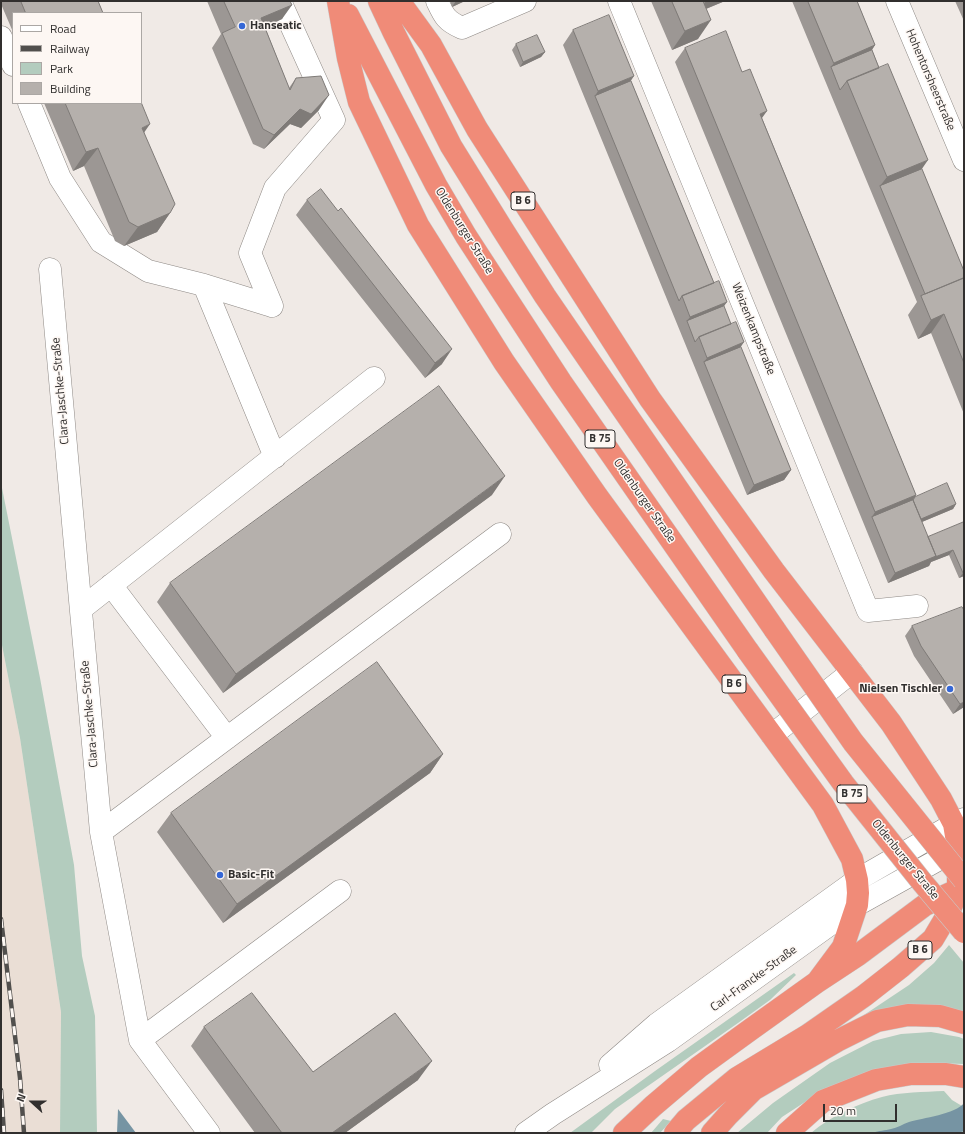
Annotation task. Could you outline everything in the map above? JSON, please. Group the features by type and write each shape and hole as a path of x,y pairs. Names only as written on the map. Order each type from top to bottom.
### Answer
{"highway":[{"name":"Oldenburger Straße","path":"340,1 413,143 458,223 561,382 748,651 843,783 964,932"},
{"name":"B 6","path":"340,1 348,58 359,102 418,225 504,362 597,496 823,805 852,860 857,880 857,905 843,947 817,982"},
{"name":"B 75","path":"379,1 451,146 550,302 853,742 962,887"},
{"name":"B 6","path":"399,1 431,45 477,128 650,399 774,572 891,723 941,799 959,822 962,887 933,939 895,972 864,996 808,1034 751,1091"},
{"path":"624,1133 653,1106 699,1068 817,982 858,955 925,905 962,887"},
{"path":"712,1133 751,1091 837,1041 877,1021 908,1015 940,1016 964,1023"},
{"path":"675,1133 686,1120 737,1078 808,1034"},
{"path":"787,1133 823,1101 876,1080 911,1074 946,1074 964,1077"}],"street":[{"path":"29,104 60,178 101,242 148,271 204,285 272,306 250,253 275,188 334,120 280,1"},
{"path":"440,7 451,24 462,28 525,1"},
{"name":"Weizenkampstraße","path":"619,1 868,610 917,606"},
{"name":"Hohentorsheerstraße","path":"897,1 964,160"},
{"path":"1,36 12,63"},
{"name":"Clara-Jaschke-Straße","path":"50,269 101,832 140,1040 209,1133"},
{"path":"204,285 275,457"},
{"path":"81,609 374,378"},
{"path":"101,832 500,534"},
{"path":"111,585 227,738"},
{"path":"772,735 852,672"},
{"name":"Carl-Francke-Straße","path":"553,1114 657,1024 857,880 959,822"},
{"name":"Carl-Francke-Straße","path":"526,1133 553,1114 668,1041 857,905 961,846"},
{"path":"140,1040 340,891"}],"shaded area":[{"path":"1,640 20,738 61,1012 60,1133 1,1133"}],"green space":[{"path":"1,483 40,678 74,865 82,956 95,1016 97,1133 60,1133 61,1012 20,738 1,640"},
{"path":"949,945 964,963 964,1012 864,1015 909,985 934,963"},
{"path":"794,973 796,975 770,1000 615,1109 591,1133 570,1133 655,1071"},
{"path":"931,1032 964,1039 964,1064 929,1063 822,1091 782,1117 767,1133 737,1133 773,1103 830,1063 873,1041 901,1034"},
{"path":"944,1091 952,1100 962,1106 964,1103 964,1133 811,1133 836,1116 854,1107 882,1097 913,1092"},
{"path":"663,1119 671,1121 660,1133 651,1133"}],"water":[{"path":"964,1103 964,1131 958,1133 873,1133 909,1122 947,1113 960,1107"},
{"path":"118,1109 136,1133 117,1133"}],"building":[{"path":"21,1 98,1 103,12 26,12"},
{"path":"224,1 290,1 292,5 261,18 290,90 296,78 321,76 329,95 311,114 300,109 274,135 263,129 222,33 235,27"},
{"path":"672,1 703,1 711,20 685,31"},
{"path":"808,1 857,1 875,45 834,63"},
{"path":"609,15 634,76 598,91 573,30"},
{"path":"726,31 742,72 750,69 767,111 760,114 916,495 875,512 685,48"},
{"path":"537,35 545,52 523,62 516,44"},
{"path":"872,50 879,68 847,81 840,90 831,67"},
{"path":"888,64 928,160 887,177 847,81"},
{"path":"631,81 714,283 682,296 679,301 595,96"},
{"path":"65,104 142,104 150,124 142,128 175,204 170,213 138,227 129,222 98,148 86,152"},
{"path":"922,169 964,271 964,278 925,294 880,186"},
{"path":"321,189 338,211 341,208 452,349 435,363 307,200"},
{"path":"964,278 964,363 944,314 931,320 921,296"},
{"path":"719,281 727,302 690,317 682,296"},
{"path":"724,306 731,324 699,337 695,342 687,321"},
{"path":"736,322 744,342 707,358 699,337"},
{"path":"741,347 791,470 754,485 704,362"},
{"path":"439,386 505,476 236,674 170,583"},
{"path":"947,483 956,504 921,519 913,500 915,497"},
{"path":"913,500 936,556 895,573 872,517"},
{"path":"964,522 963,573 953,550 935,557 936,556 928,537"},
{"path":"962,607 964,610 964,702 960,704 921,646 912,626"},
{"path":"377,662 443,754 237,904 171,813"},
{"path":"252,993 313,1072 395,1013 432,1061 332,1133 282,1133 204,1027"}],"railway":[{"path":"1,919 20,1078 24,1133"},
{"path":"1,1090 4,1133"}],"place":[{"name":"Hanseatic","path":"242,26"},
{"name":"Nielsen Tischler","path":"950,689"},
{"name":"Basic-Fit","path":"220,875"}]}
